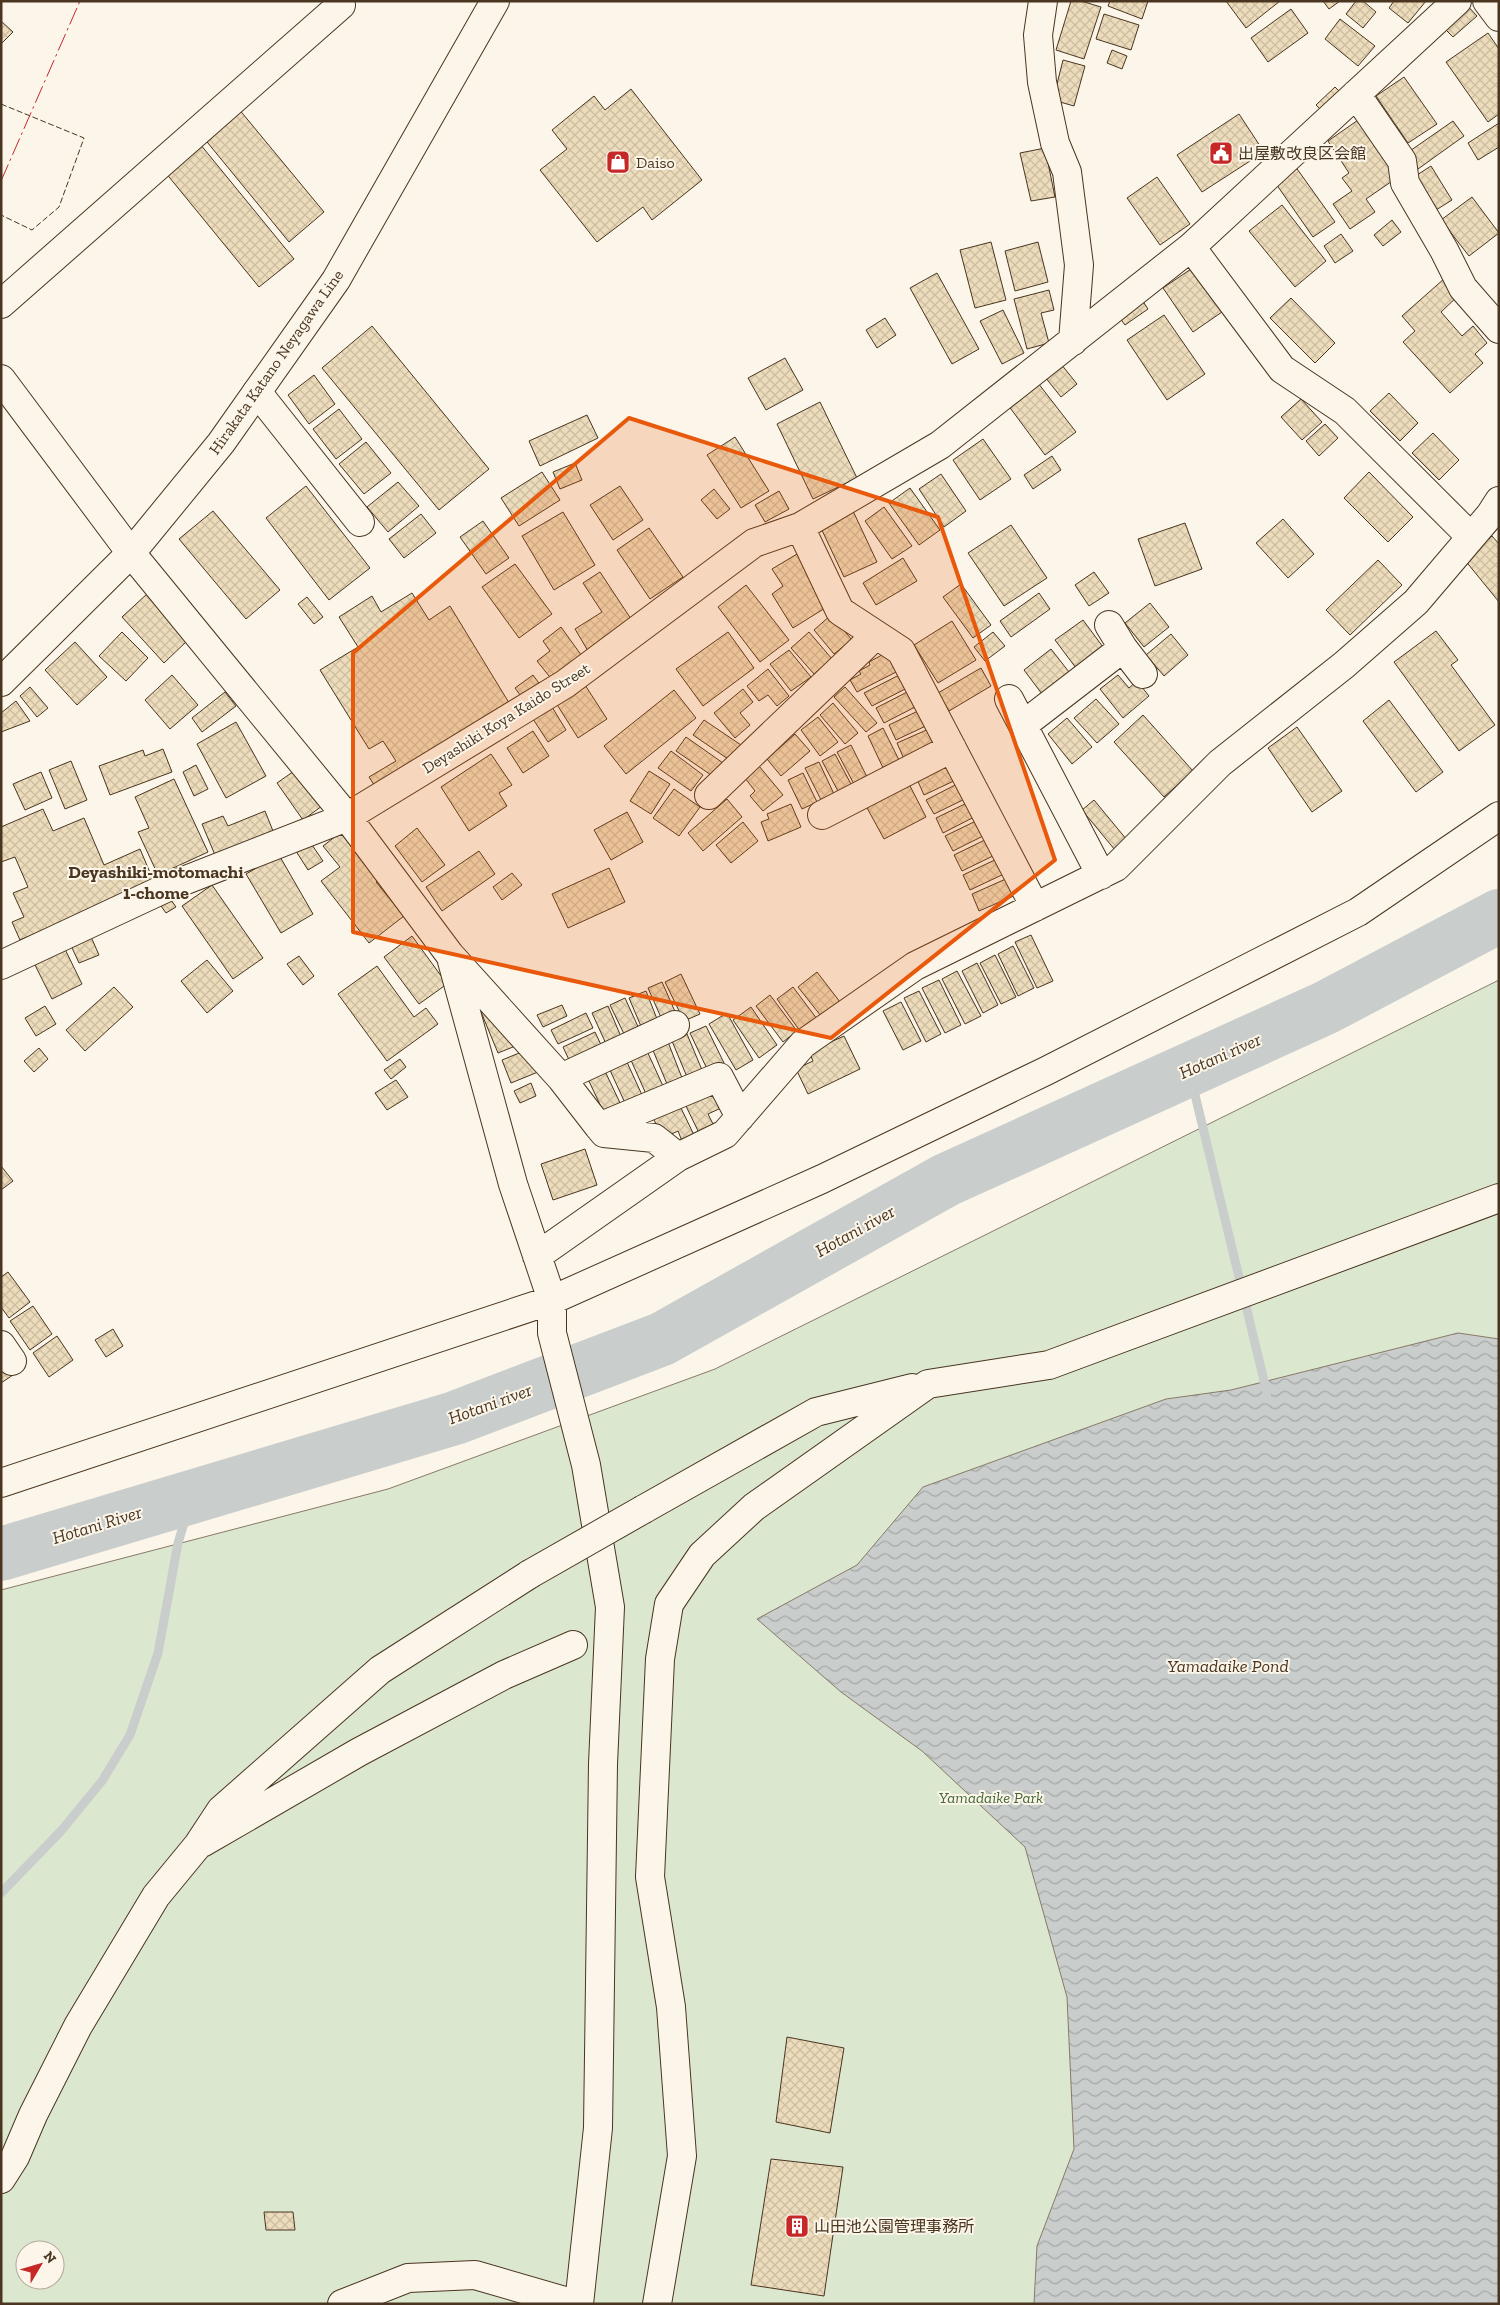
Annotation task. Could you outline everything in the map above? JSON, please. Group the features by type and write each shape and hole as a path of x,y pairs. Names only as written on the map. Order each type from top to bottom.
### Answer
{"street":[{"path":"1,304 341,5 338,1"},
{"name":"Hirakata Katano Neyagawa Line","path":"1,682 131,553 221,443 336,280 495,1"},
{"path":"1043,1 1038,35 1042,82 1055,143 1067,172 1079,265 1073,340"},
{"name":"Deyashiki Koya Kaido Street","path":"1,965 168,887 347,817 565,684 754,543 800,527 940,445 1191,247 1456,1"},
{"path":"1487,1 1499,17"},
{"path":"1356,94 1402,161 1405,183 1444,250 1463,288 1499,329"},
{"path":"1191,247 1282,369 1345,411 1471,537"},
{"path":"1,379 131,553 347,817 450,955 561,1078 604,1133 654,1138 678,1158"},
{"path":"257,392 360,522"},
{"path":"537,1256 678,1158 725,1134 803,1044 915,966 1116,867 1220,762 1344,665 1416,602 1490,515 1499,501"},
{"path":"800,527 840,611 901,651 1035,907"},
{"path":"1109,625 1123,648 1143,674"},
{"path":"709,795 876,635"},
{"path":"1023,725 1123,648"},
{"path":"1009,699 1101,875"},
{"path":"822,815 952,748"},
{"path":"1,1484 552,1300 822,1179 1055,1067 1358,912 1499,816"},
{"path":"450,955 513,1184 552,1300 552,1334 586,1465 610,1607 602,1764 598,2128 579,2304"},
{"path":"561,1078 675,1025"},
{"path":"599,1127 719,1077 740,1117"},
{"path":"1,2179 15,2157 33,2115 78,2026 156,1896 198,1846 220,1810 380,1670 530,1574 816,1412 928,1384 1049,1364 1499,1198"},
{"path":"657,2304 682,2156 671,2007 650,1877 660,1659 669,1604 702,1556 754,1507 928,1384"},
{"path":"198,1846 359,1752 504,1675 573,1645"},
{"path":"342,2304 408,2278 475,2275 575,2304"}],"highlighted area":[{"path":"629,418 938,517 1055,860 831,1038 353,932 353,653"}],"green space":[{"name":"Yamadaike Park","path":"1499,980 1499,2304 1,2304 1,1590 388,1489 715,1369"}],"water":[{"name":"Yamadaike Pond","path":"1458,1333 1499,1339 1499,2304 1034,2304 1037,2246 1074,2149 1067,1997 1025,1847 922,1751 841,1692 757,1619 857,1565 923,1487 1166,1399 1231,1390"}],"building":[{"path":"1071,1 1081,1 1101,7 1084,59 1056,50"},
{"path":"1110,1 1148,1 1142,19 1108,6"},
{"path":"1226,1 1280,1 1246,28"},
{"path":"1323,1 1340,1 1329,9"},
{"path":"1356,1 1363,1 1376,12 1363,28 1346,14"},
{"path":"1394,1 1426,1 1408,23 1389,8"},
{"path":"1465,3 1477,16 1453,37 1441,25"},
{"path":"1291,9 1308,33 1268,62 1251,38"},
{"path":"1104,14 1139,25 1131,50 1096,39"},
{"path":"1340,19 1375,46 1358,66 1325,39"},
{"path":"1,21 13,32 1,44"},
{"path":"1488,33 1499,49 1499,114 1488,122 1446,62"},
{"path":"1112,50 1127,56 1122,69 1107,63"},
{"path":"1063,60 1085,66 1074,106 1053,100"},
{"path":"1404,77 1437,124 1408,143 1376,96"},
{"path":"1335,87 1342,94 1323,112 1316,105"},
{"path":"631,89 702,180 652,220 643,207 597,242 540,170 567,149 552,130 594,96 605,110"},
{"path":"238,108 324,212 289,242 203,137"},
{"name":"出屋敷改良区会館","path":"1239,114 1264,152 1202,192 1177,155"},
{"path":"1361,118 1401,175 1366,199 1375,212 1350,229 1333,204 1352,191 1342,178 1349,173 1328,141"},
{"path":"1453,121 1464,136 1418,169 1407,153"},
{"path":"1499,123 1499,147 1478,160 1468,143"},
{"path":"200,144 294,259 259,287 165,172"},
{"path":"1045,148 1055,197 1031,201 1020,153"},
{"path":"1295,166 1335,222 1313,237 1274,181"},
{"path":"1431,166 1452,200 1436,210 1414,177"},
{"path":"1157,177 1190,224 1160,245 1127,198"},
{"path":"1472,197 1499,233 1469,256 1441,220"},
{"path":"1282,205 1326,261 1295,287 1249,231"},
{"path":"1392,220 1401,232 1383,246 1374,235"},
{"path":"1341,234 1353,251 1335,263 1324,246"},
{"path":"991,242 1006,300 975,308 960,250"},
{"path":"1038,242 1048,282 1015,291 1005,251"},
{"path":"1191,269 1222,312 1193,332 1163,288"},
{"path":"937,273 979,349 952,364 910,288"},
{"path":"1445,278 1460,294 1441,312 1462,336 1473,326 1487,343 1475,354 1483,363 1450,393 1403,342 1415,331 1402,316"},
{"path":"1049,290 1054,310 1041,313 1049,343 1027,349 1014,299"},
{"path":"1140,297 1148,309 1125,325 1117,314"},
{"path":"1291,298 1335,343 1315,363 1270,318"},
{"path":"1003,310 1024,353 1002,364 980,321"},
{"path":"1164,315 1205,374 1167,400 1127,340"},
{"path":"885,318 896,335 877,348 866,330"},
{"path":"372,326 489,469 439,510 322,368"},
{"path":"785,358 803,390 766,410 748,378"},
{"path":"1061,364 1077,384 1061,397 1045,377"},
{"path":"314,375 335,404 309,424 288,395"},
{"path":"1038,383 1076,432 1045,455 1008,405"},
{"path":"1389,393 1418,423 1400,441 1370,411"},
{"path":"1301,399 1322,422 1302,440 1281,417"},
{"path":"820,402 857,478 813,499 777,424"},
{"path":"339,409 362,439 336,459 313,429"},
{"path":"587,415 598,438 540,466 529,441"},
{"path":"1325,424 1338,438 1319,456 1306,441"},
{"path":"1433,433 1459,460 1439,480 1412,453"},
{"path":"735,437 769,491 741,508 707,455"},
{"path":"983,439 1011,479 980,500 953,460"},
{"path":"366,442 391,473 364,494 339,464"},
{"path":"1052,456 1061,470 1033,489 1024,475"},
{"path":"575,463 582,480 560,489 553,472"},
{"path":"542,472 560,500 519,526 501,498"},
{"path":"1369,472 1413,517 1388,542 1344,498"},
{"path":"941,474 966,511 944,527 919,489"},
{"path":"398,482 419,506 388,532 367,507"},
{"path":"306,486 370,568 329,600 266,518"},
{"path":"620,486 643,520 613,540 590,505"},
{"path":"910,488 940,530 919,545 889,503"},
{"path":"714,489 730,509 717,519 701,500"},
{"path":"779,491 789,509 765,522 755,505"},
{"path":"884,507 912,546 892,559 865,521"},
{"path":"213,511 280,590 246,619 179,539"},
{"path":"853,511 877,562 844,577 820,526"},
{"path":"563,512 595,565 554,590 522,536"},
{"path":"421,514 436,533 404,558 389,539"},
{"path":"1283,519 1314,554 1288,578 1256,543"},
{"path":"483,521 509,558 486,574 460,537"},
{"path":"1185,523 1202,569 1155,586 1138,539"},
{"path":"1011,525 1047,578 1004,606 968,553"},
{"path":"649,528 683,577 650,599 617,550"},
{"path":"1492,536 1499,544 1499,602 1464,559"},
{"path":"797,554 830,605 793,628 772,594 783,586 772,569"},
{"path":"903,558 917,581 876,605 863,583"},
{"path":"1378,560 1402,585 1350,635 1326,610"},
{"path":"515,564 552,614 519,638 482,587"},
{"path":"600,572 633,622 588,651 575,629 602,612 583,583"},
{"path":"1094,572 1109,593 1089,606 1075,585"},
{"path":"961,584 991,625 973,638 943,597"},
{"path":"746,585 789,640 760,662 718,607"},
{"path":"148,593 189,639 164,663 122,617"},
{"path":"412,593 429,620 450,606 514,711 380,794 369,777 396,761 383,741 369,749 320,670 358,647 339,617 372,596 381,612"},
{"path":"1039,593 1050,609 1011,637 1000,621"},
{"path":"307,597 323,617 314,624 298,604"},
{"path":"1150,603 1169,627 1144,647 1125,623"},
{"path":"831,615 852,640 834,654 814,630"},
{"path":"1083,620 1103,647 1076,668 1055,640"},
{"path":"952,621 976,660 938,683 914,645"},
{"path":"561,627 584,659 553,681 537,661 550,651 543,641"},
{"path":"1436,631 1458,660 1451,665 1495,725 1459,751 1394,662"},
{"path":"122,632 148,658 126,681 99,656"},
{"path":"728,632 754,668 703,706 676,669"},
{"path":"809,632 832,659 814,674 791,648"},
{"path":"993,632 1005,646 985,661 974,647"},
{"path":"1171,634 1188,655 1164,676 1146,655"},
{"path":"75,642 107,677 77,705 45,670"},
{"path":"893,649 902,669 857,692 850,680 861,674 859,671 870,665 869,662"},
{"path":"1051,649 1069,672 1042,694 1024,670"},
{"path":"789,650 811,677 791,691 770,664"},
{"path":"981,668 991,686 949,711 938,693"},
{"path":"768,669 789,696 777,706 768,695 759,701 747,686"},
{"path":"905,672 911,686 872,706 864,693"},
{"path":"172,675 198,705 170,729 145,700"},
{"path":"533,675 541,686 523,699 515,688"},
{"path":"1118,675 1129,688 1137,681 1149,696 1123,718 1100,689"},
{"path":"585,685 607,719 578,738 556,703"},
{"path":"30,687 48,708 37,717 20,696"},
{"path":"845,687 877,723 866,732 834,697"},
{"path":"743,689 753,702 740,713 750,725 735,738 714,713"},
{"path":"913,689 921,704 884,723 876,708"},
{"path":"674,690 696,718 626,774 604,746"},
{"path":"225,692 236,706 202,732 192,718"},
{"path":"1096,699 1119,724 1097,743 1074,718"},
{"path":"1389,700 1443,772 1416,792 1363,721"},
{"path":"16,701 30,721 1,732 1,713"},
{"path":"833,703 858,733 845,744 820,715"},
{"path":"552,707 566,730 548,742 533,719"},
{"path":"922,709 930,724 896,740 889,725"},
{"path":"1143,715 1193,771 1164,797 1114,742"},
{"path":"818,717 838,742 820,756 801,730"},
{"path":"1067,718 1092,747 1072,764 1048,734"},
{"path":"704,720 741,745 731,761 693,735"},
{"path":"236,722 266,776 226,798 197,744"},
{"path":"1297,727 1342,791 1312,812 1268,748"},
{"path":"883,728 901,764 885,772 868,736"},
{"path":"931,728 939,744 904,759 897,743"},
{"path":"533,731 549,756 523,773 507,748"},
{"path":"795,734 810,751 781,776 767,759"},
{"path":"686,737 723,763 714,777 676,751"},
{"path":"851,745 868,779 855,786 837,752"},
{"path":"163,749 172,772 110,795 99,766 143,750 145,756"},
{"path":"671,751 703,775 691,791 658,768"},
{"path":"491,754 512,785 499,793 507,806 469,831 441,787"},
{"path":"835,754 852,786 839,793 822,761"},
{"path":"71,761 87,800 65,809 49,770"},
{"path":"950,761 958,779 924,795 916,777"},
{"path":"819,762 834,794 821,800 805,768"},
{"path":"196,765 208,789 194,796 183,772"},
{"path":"759,766 783,795 763,811 750,796 755,791 745,778"},
{"path":"297,769 322,806 303,820 277,783"},
{"path":"649,771 670,784 651,814 630,801"},
{"path":"41,772 52,798 25,810 13,784"},
{"path":"803,773 817,802 802,809 788,780"},
{"path":"174,779 208,852 158,875 138,832 149,828 135,797"},
{"path":"961,782 969,797 934,814 926,800"},
{"path":"909,784 926,817 884,839 866,806"},
{"path":"674,789 700,807 679,836 653,818"},
{"path":"727,799 742,817 703,851 688,833"},
{"path":"1094,800 1127,840 1115,850 1082,810"},
{"path":"971,801 978,815 943,833 936,818"},
{"path":"791,804 801,827 768,841 761,822 769,819 767,814"},
{"path":"43,809 53,831 84,818 104,865 140,849 154,882 20,940 12,922 24,917 13,893 28,887 15,857 1,862 1,827"},
{"path":"265,811 273,831 215,855 202,824 223,816 228,826"},
{"path":"627,812 643,842 611,860 594,830"},
{"path":"980,819 987,834 953,851 945,836"},
{"path":"743,822 758,841 731,863 716,845"},
{"path":"417,828 445,865 422,882 395,846"},
{"path":"345,829 383,877 376,882 404,916 369,943 321,881 340,867 323,846"},
{"path":"989,838 997,854 962,871 954,855"},
{"path":"308,839 323,861 308,870 294,848"},
{"path":"479,851 495,874 442,911 426,887"},
{"path":"279,855 313,914 281,933 246,874"},
{"path":"999,858 1006,873 970,890 963,875"},
{"path":"609,868 625,902 568,928 552,894"},
{"path":"512,873 522,885 502,900 493,887"},
{"path":"1008,878 1016,895 979,911 972,894"},
{"path":"212,885 263,958 233,979 182,906"},
{"path":"169,897 176,907 166,913 159,903"},
{"path":"88,930 99,955 79,963 68,939"},
{"path":"1031,935 1053,981 1037,988 1015,942"},
{"path":"412,936 447,984 419,1004 384,957"},
{"path":"61,941 82,984 52,999 30,955"},
{"path":"1013,946 1034,988 1018,996 998,954"},
{"path":"995,955 1016,997 1001,1004 980,963"},
{"path":"299,956 314,976 303,985 287,964"},
{"path":"207,960 233,991 207,1013 181,981"},
{"path":"977,963 998,1005 983,1013 962,971"},
{"path":"377,966 414,1017 426,1008 438,1024 387,1061 338,994"},
{"path":"957,971 981,1016 965,1024 942,979"},
{"path":"817,972 840,1002 821,1016 798,987"},
{"path":"681,974 700,1014 684,1021 665,982"},
{"path":"939,980 961,1025 945,1033 922,988"},
{"path":"662,982 677,1016 663,1022 648,988"},
{"path":"114,987 133,1007 85,1051 66,1030"},
{"path":"793,987 817,1019 800,1031 777,999"},
{"path":"646,991 659,1024 643,1031 629,998"},
{"path":"919,991 941,1034 926,1042 904,998"},
{"path":"770,995 797,1031 783,1042 756,1006"},
{"path":"625,998 640,1031 626,1038 610,1005"},
{"path":"901,1002 921,1041 903,1050 883,1011"},
{"path":"562,1005 567,1016 543,1027 537,1015"},
{"path":"45,1006 56,1024 36,1036 25,1018"},
{"path":"608,1006 622,1039 607,1046 592,1013"},
{"path":"751,1007 777,1045 759,1058 733,1020"},
{"path":"491,1009 518,1045 498,1053 481,1012"},
{"path":"586,1013 593,1028 558,1044 551,1030"},
{"path":"727,1013 753,1060 736,1070 709,1024"},
{"path":"706,1026 724,1063 708,1071 690,1033"},
{"path":"595,1032 603,1049 571,1064 563,1047"},
{"path":"687,1034 702,1070 687,1077 672,1041"},
{"path":"844,1036 860,1069 808,1094 796,1069 813,1061 809,1052"},
{"path":"668,1042 682,1078 667,1084 652,1048"},
{"path":"39,1048 48,1059 34,1072 24,1061"},
{"path":"529,1049 538,1072 511,1083 502,1060"},
{"path":"647,1051 663,1086 646,1094 630,1058"},
{"path":"400,1059 406,1067 391,1079 384,1070"},
{"path":"626,1060 642,1095 625,1103 609,1068"},
{"path":"604,1069 621,1105 604,1113 587,1077"},
{"path":"396,1080 408,1097 387,1110 375,1093"},
{"path":"531,1083 536,1096 520,1103 514,1091"},
{"path":"712,1089 721,1108 708,1114 715,1128 700,1135 684,1102"},
{"path":"680,1106 694,1135 682,1141 678,1131 663,1138 653,1118"},
{"path":"585,1149 597,1185 553,1200 541,1164"},
{"path":"1,1166 13,1181 1,1190"},
{"path":"8,1272 30,1302 9,1318 1,1307 1,1277"},
{"path":"33,1306 52,1334 30,1350 10,1321"},
{"path":"113,1329 123,1346 106,1357 95,1340"},
{"path":"57,1336 73,1360 49,1377 33,1353"},
{"path":"1,1358 13,1375 1,1383"},
{"path":"787,2037 844,2048 830,2133 776,2122"},
{"name":"山田池公園管理事務所","path":"771,2159 843,2167 824,2296 751,2285"},
{"path":"264,2212 293,2212 295,2230 266,2230"}],"waterway":[{"name":"Hotani river","path":"1,1554 455,1418 662,1339 946,1180 1325,1008 1499,916"},
{"path":"1189,1070 1267,1393"},
{"path":"1,1893 61,1831 102,1781 130,1735 158,1653 178,1543 192,1497"}],"fence":[{"path":"1,104 84,138 59,207 32,230 1,215"}],"power":[{"path":"1,181 80,1"}],"place":[{"name":"出屋敷改良区会館","path":"1221,153"},
{"name":"Daiso","path":"618,162"},
{"name":"山田池公園管理事務所","path":"797,2226"}],"district":[{"name":"Deyashiki-motomachi 1-chome","path":"156,882"}],"water label":[{"name":"Hotani River","path":"97,1525"}]}
